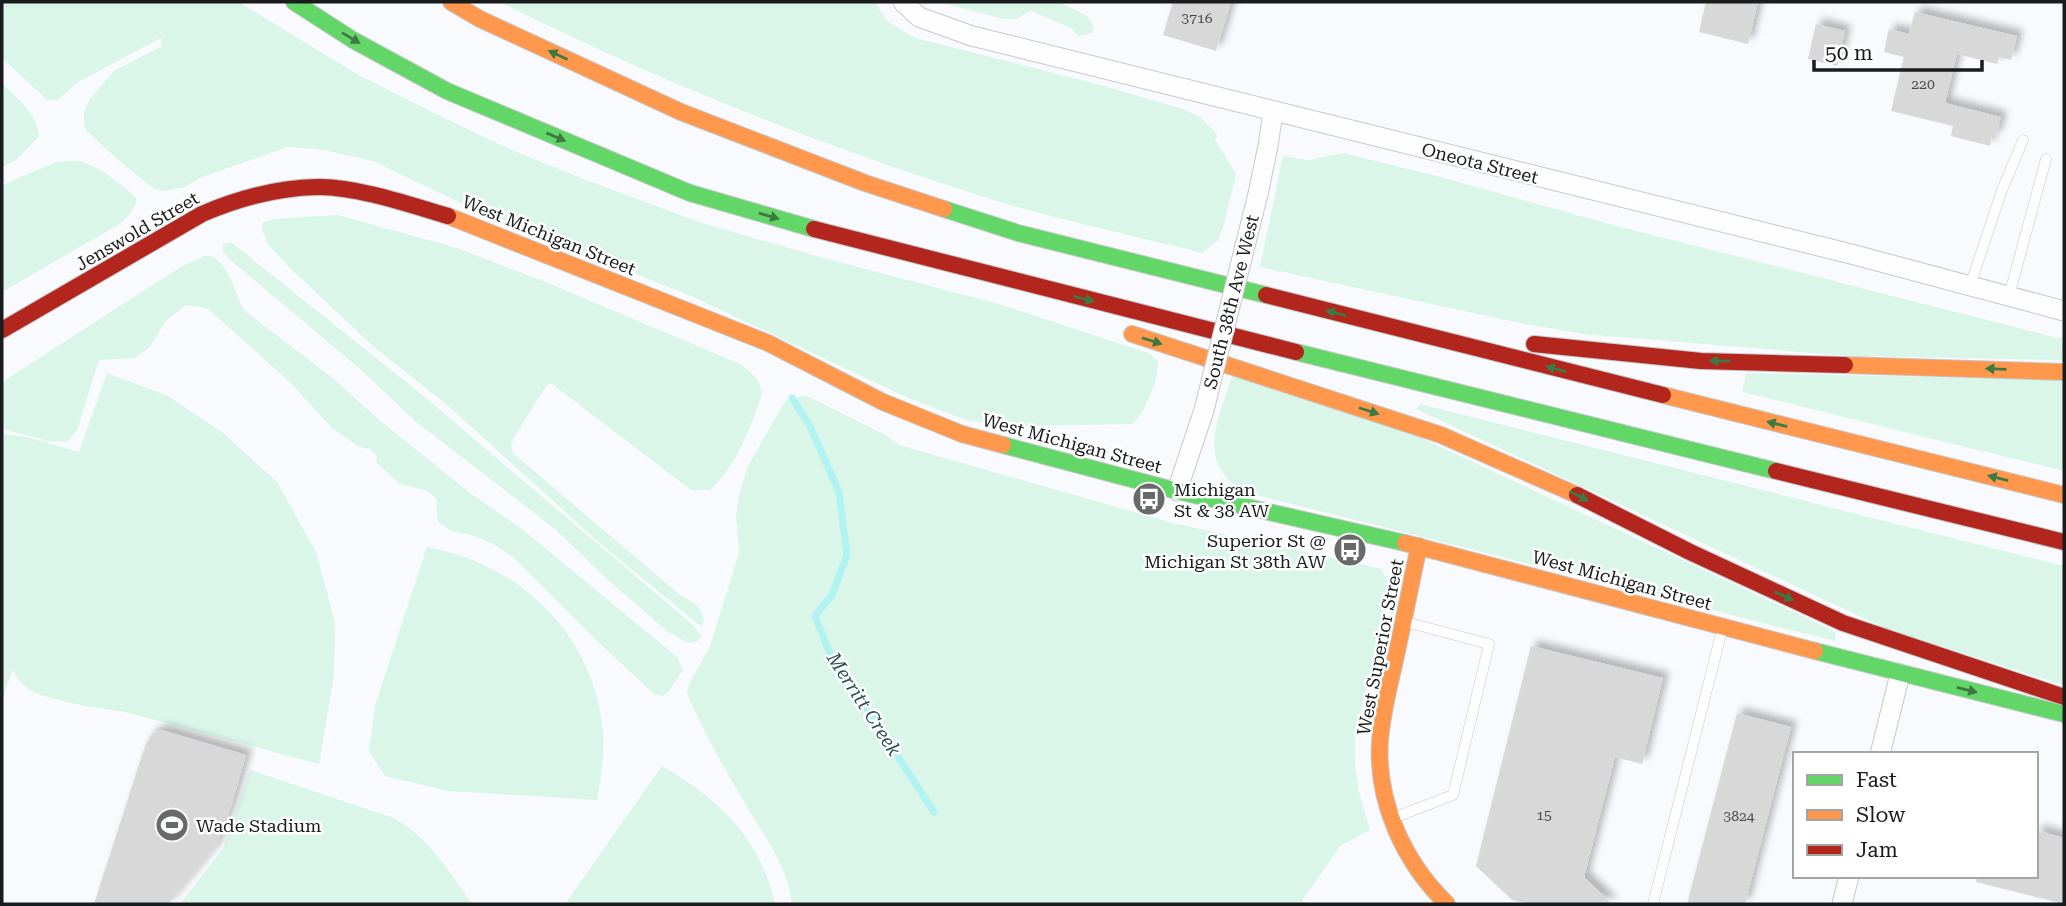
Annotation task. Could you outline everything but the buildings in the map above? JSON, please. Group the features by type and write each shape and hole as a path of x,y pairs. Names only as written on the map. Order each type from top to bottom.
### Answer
{"main road":[{"path":"294,2 353,40 447,91 690,193 850,240 999,278 2064,542"},
{"path":"451,2 480,19 681,112 865,183 1018,233 2064,495"},
{"name":"Jenswold Street","path":"2,330 202,214 232,201 300,188 343,189"},
{"name":"West Michigan Street","path":"343,189 412,205 463,222 768,343 883,402 962,434 1177,491 1419,546 1900,674 2064,713"},
{"path":"999,278 1069,310"},
{"path":"1119,330 1441,435 1550,481 1690,552 1843,623 2064,697"},
{"path":"1410,332 1701,361 2064,372"},
{"name":"West Superior Street","path":"1419,546 1382,724 1380,761 1387,803 1399,838 1418,871 1447,904"}],"street":[{"name":"Oneota Street","path":"903,2 919,17 972,36 1852,254 2064,311"},
{"name":"South 38th Ave West","path":"1177,491 1204,410 1258,194 1273,111"},
{"path":"1880,752 1900,674"},
{"path":"1842,904 1848,878"}],"lane":[{"path":"1970,286 2002,190 2023,140"},
{"path":"2010,296 2046,159"},
{"path":"1392,818 1453,795 1489,644 1404,621"},
{"path":"1653,904 1723,627"}],"green space":[{"path":"2,2 239,2 355,73 507,148 699,222 999,304 1148,353 1157,360 1154,384 1141,413 1132,424 1021,426 969,421 906,397 691,296 469,207 373,161 319,149 288,147 202,177 185,187 164,191 154,189 87,131 84,112 90,99 114,71 162,46 161,38 78,82 58,100 47,100 2,58"},
{"path":"500,2 875,2 887,21 915,38 1097,84 1183,109 1200,117 1217,134 1215,139 1236,174 1224,224 1218,240 1202,253 1017,207 865,157 741,110 620,59"},
{"path":"938,2 1059,2 1087,16 1094,27 1092,33 1078,36 1071,28 1031,11 1016,19 1004,19"},
{"path":"2,83 30,113 39,136 15,161 2,167"},
{"path":"1343,153 2058,338 2062,337 2064,331 2064,360 1849,356 1583,334 1260,267 1283,156 1309,160"},
{"path":"79,161 102,171 117,182 136,198 136,204 118,225 2,292 2,185 56,162"},
{"path":"338,215 457,248 548,283 740,364 754,376 760,384 762,394 753,419 728,470 710,490 691,490 552,384 548,384 544,389 513,439 511,447 514,454 680,595 698,607 703,625 698,624 601,544 446,404 374,347 290,268 268,244 262,230 263,222 274,219"},
{"path":"231,242 421,394 692,624 702,636 698,641 688,643 668,632 555,529 415,421 360,369 228,258 223,251 223,244"},
{"path":"206,255 221,263 226,270 245,311 334,379 378,419 470,493 522,529 677,657 683,670 669,691 663,696 654,694 513,557 493,544 469,534 453,532 438,522 436,499 428,491 400,484 376,462 377,456 370,449 359,447 332,428 290,382 207,308 186,305 166,321 149,348 135,358 99,360 77,430 68,441 53,442 2,429 2,382 182,266"},
{"path":"107,373 168,396 223,433 277,482 316,552 335,622 334,675 319,764 121,711 57,700 27,688 12,670 2,702 2,434 27,437 79,452"},
{"path":"1746,373 2064,380 2064,471 1742,392"},
{"path":"1232,375 1415,435 1836,632 1835,641 1240,491 1226,478 1218,464 1215,451 1217,422"},
{"path":"805,395 887,436 899,445 1173,523 1382,569 1390,588 1355,734 1355,766 1359,792 1370,830 1340,846 1300,904 792,904 786,879 776,856 717,754 687,693 689,684 710,646 739,553 736,515 747,468 785,401"},
{"path":"1420,404 2064,566 2064,685 1887,629 1416,409"},
{"path":"427,547 461,556 492,569 521,587 546,609 567,634 584,663 596,696 603,731 603,757 597,800 448,791 385,776 369,752 375,705"},
{"path":"662,766 702,792 748,840 768,880 775,904 565,904"},
{"path":"250,770 394,818 428,845 472,904 180,904 223,849"}],"waterway":[{"name":"Merritt Creek","path":"792,398 810,426 839,492 847,555 832,595 815,616 829,651 934,812"}],"traffic: fast":[{"path":"294,2 353,40 447,91 690,193 814,229"},
{"path":"944,209 1018,233 1266,295"},
{"path":"1296,352 1776,471"},
{"path":"1003,445 1177,491 1405,543"},
{"path":"1815,651 2064,714"}],"traffic: slow":[{"path":"451,2 480,19 681,112 865,183 944,209"},
{"path":"448,216 768,343 883,402 962,434 1003,445"},
{"path":"1132,334 1441,435 1577,495"},
{"path":"1845,365 2064,372"},
{"path":"1663,395 2064,495"},
{"path":"1405,543 1815,651"},
{"path":"1419,546 1384,709 1380,764 1388,808 1396,830 1418,869 1447,904"}],"traffic: jam":[{"path":"2,330 202,214 258,195 287,189 332,188 383,197 448,216"},
{"path":"814,229 1296,352"},
{"path":"1266,295 1663,395"},
{"path":"1534,344 1701,361 1845,365"},
{"path":"1776,471 2064,542"},
{"path":"1577,495 1690,552 1843,623 2064,697"}],"place":[{"name":"Michigan St & 38 AW","path":"1149,499"},
{"name":"Superior St @ Michigan St 38th AW","path":"1350,550"},
{"name":"Wade Stadium","path":"172,825"}]}
